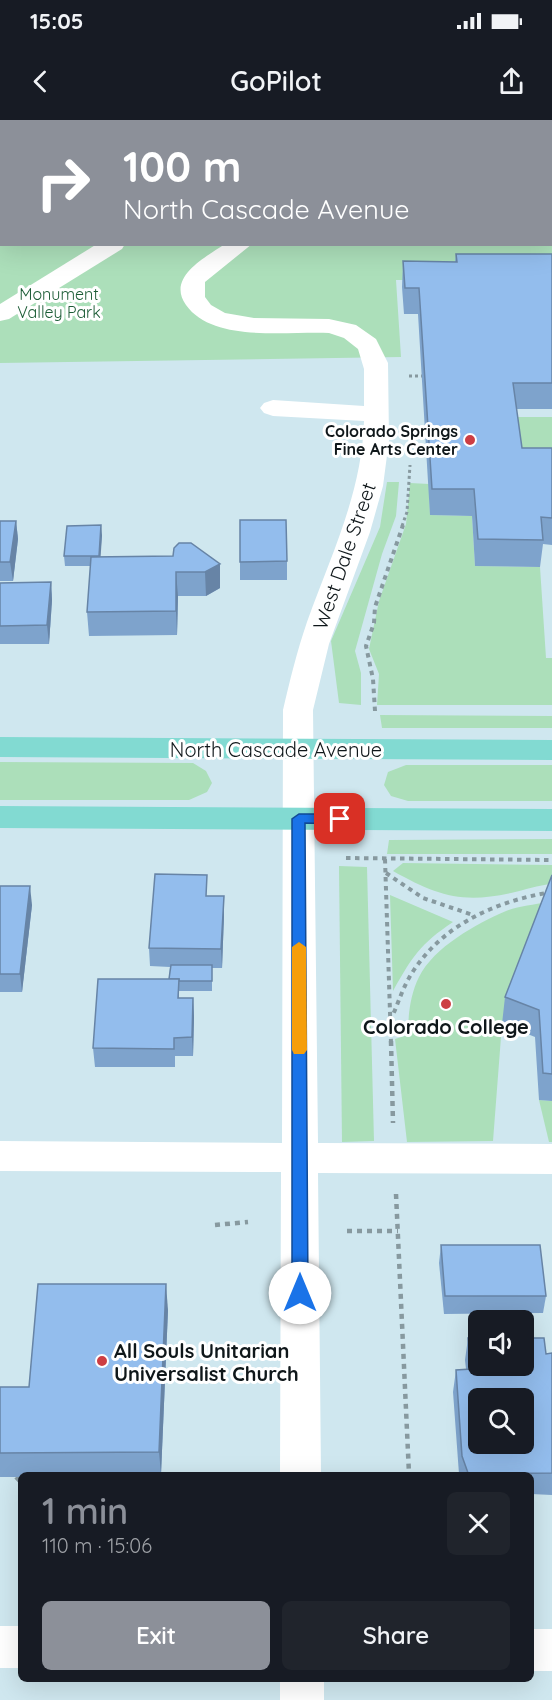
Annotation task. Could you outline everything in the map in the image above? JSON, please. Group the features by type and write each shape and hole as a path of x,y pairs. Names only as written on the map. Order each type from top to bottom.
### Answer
{"main road":[{"name":"North Cascade Avenue","path":"0,747 552,750"},
{"path":"0,817 552,819"}],"street":[{"path":"0,314 111,246"},
{"name":"West Dale Street","path":"238,246 194,280 190,290 194,300 210,315 239,324 331,326 349,331 361,338 371,348 375,360 377,414 374,463 367,497 354,541 314,644 298,710 301,1472"},
{"path":"273,408 377,414"},
{"path":"0,1156 552,1159"},
{"path":"0,1647 18,1647"},
{"path":"534,1650 552,1650"},
{"path":"302,1682 302,1700"}],"path":[{"path":"408,386 406,376 422,376"},
{"path":"375,711 373,679 366,646 375,623 375,608 407,512 410,457"},
{"path":"346,858 552,860"},
{"path":"385,859 394,1158 409,1472"},
{"path":"386,873 423,898 474,915"},
{"path":"390,1022 412,974 438,940 474,915 511,899 552,892"},
{"path":"215,1225 248,1222"},
{"path":"347,1231 398,1231"}],"green space":[{"name":"Monument Valley Park","path":"0,246 552,246 552,280 396,280 401,357 0,363"},
{"path":"511,417 552,417 552,463 518,463"},
{"path":"387,482 399,482 396,516 382,554 355,651 361,673 361,705 339,703 331,641 380,527"},
{"path":"410,483 429,484 430,515 472,516 475,566 540,567 546,658 552,658 552,705 377,705 379,674 369,649 379,601 406,524"},
{"path":"380,715 552,716 552,728 382,728"},
{"path":"0,762 193,763 206,771 212,783 207,792 189,800 0,800"},
{"path":"406,765 552,765 552,801 408,801 391,796 384,785 388,772"},
{"path":"552,839 552,854 387,854 389,840"},
{"path":"403,863 552,865 552,884 493,896 463,897 436,891 393,871"},
{"path":"339,866 367,867 374,1141 342,1142"},
{"path":"390,895 453,922 432,937 418,952 393,991"},
{"path":"547,902 502,1024 493,1141 407,1142 395,1039 408,1035 410,1006 419,977 445,946 469,930 511,909"},
{"path":"539,1100 552,1101 552,1142 549,1142"}],"building":[{"name":"Colorado Springs Fine Arts Center","path":"456,254 552,254 552,383 513,383 522,448 552,448 552,518 541,517 543,540 478,539 474,489 432,489 419,288 405,288 403,261 457,262"},
{"path":"240,520 286,520 287,561 240,562"},
{"path":"0,521 16,521 10,562 0,562"},
{"path":"101,525 99,556 64,556 67,526"},
{"path":"179,543 191,543 220,564 205,572 176,572 176,611 87,612 91,557 173,556 174,548"},
{"path":"51,582 47,625 0,626 0,583"},
{"path":"155,874 207,875 206,896 224,896 221,949 149,948"},
{"path":"552,875 552,1074 543,1073 539,1010 505,997"},
{"path":"0,886 30,886 20,974 0,974"},
{"path":"171,965 212,965 212,981 169,979"},
{"path":"98,979 179,979 178,998 193,998 192,1037 174,1038 174,1049 93,1048"},
{"path":"441,1245 540,1245 546,1296 445,1296"},
{"name":"All Souls Unitarian Universalist Church","path":"38,1284 166,1284 159,1452 0,1453 0,1387 29,1387"},
{"path":"534,1338 544,1338 546,1354 552,1353 552,1473 468,1472 462,1456 456,1370 468,1369 468,1376 534,1376"}],"slow traffic":[{"path":"299,947 299,1050"}],"place":[{"name":"Colorado Springs Fine Arts Center","path":"470,440"},
{"name":"Colorado College","path":"446,1004"},
{"name":"All Souls Unitarian Universalist Church","path":"102,1361"}],"route":[{"path":"300,1293 299,819 340,819"}]}
